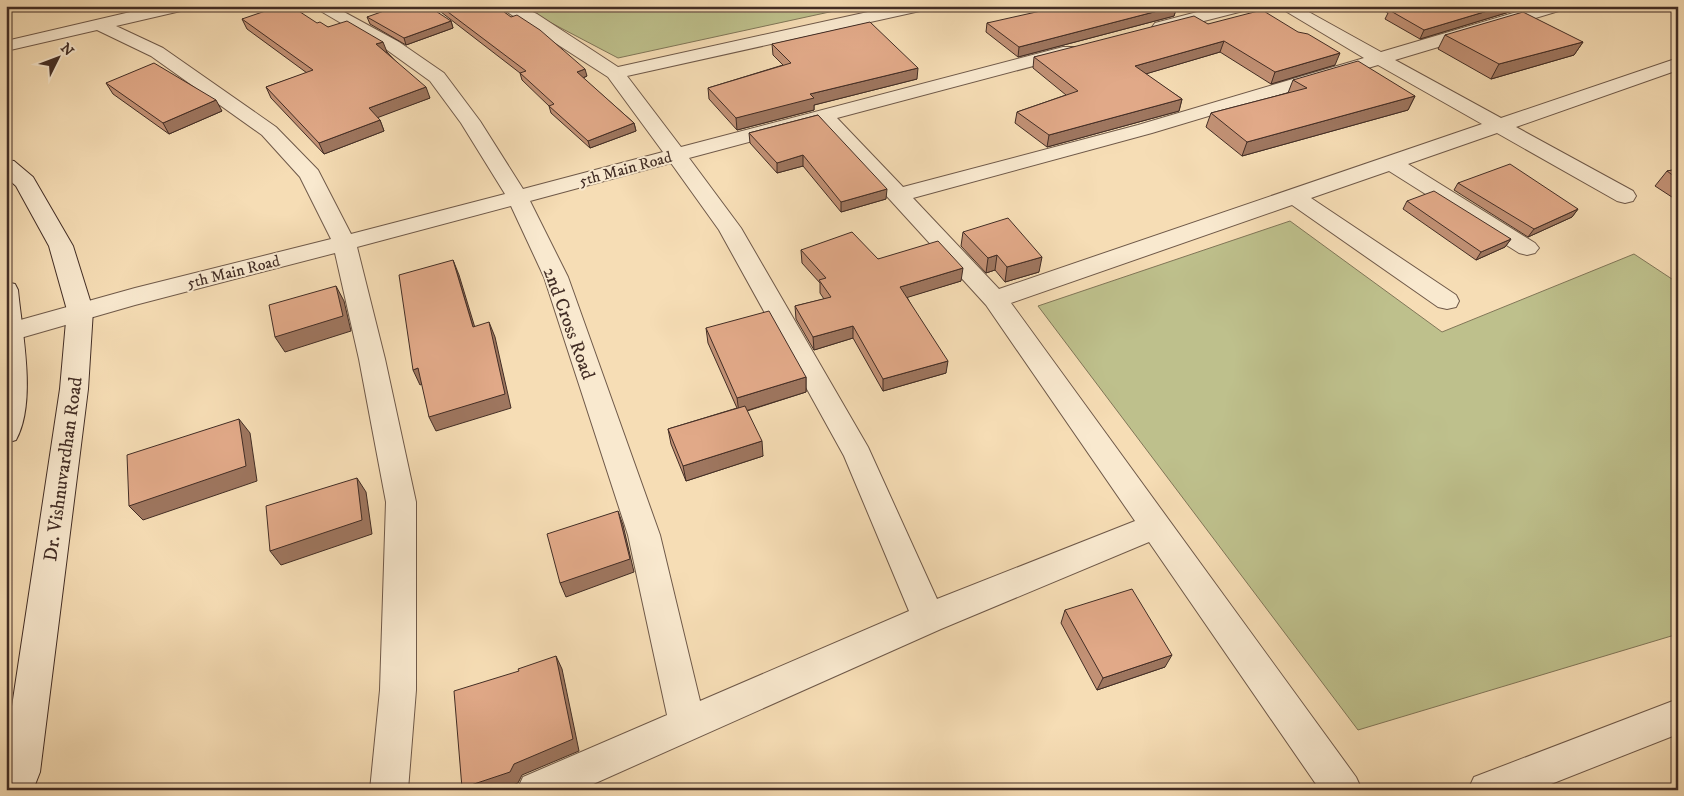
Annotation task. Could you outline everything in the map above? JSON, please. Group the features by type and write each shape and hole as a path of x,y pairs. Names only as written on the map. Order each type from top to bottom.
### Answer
{"street":[{"path":"6,46 179,6"},
{"name":"2nd Cross Road","path":"320,6 393,46 437,77 470,121 517,196 556,277 644,535 687,723"},
{"path":"506,6 531,18 615,73 677,154 730,228 858,455 929,618"},
{"path":"615,73 920,6"},
{"path":"1137,34 1241,6"},
{"path":"1285,6 1625,196"},
{"path":"899,195 1145,129 1556,6"},
{"path":"100,25 157,52 269,131 310,175 344,243 372,359 400,502 398,690 389,790"},
{"name":"5th Main Road","path":"10,332 80,310 344,243 823,114 1089,46"},
{"path":"995,299 1678,64"},
{"path":"823,114 995,299 1343,790"},
{"path":"1391,163 1527,248"},
{"name":"Dr. Vishnuvardhan Road","path":"6,166 25,182 61,246 80,310 74,389 21,772 14,790"},
{"path":"1294,196 1446,301"},
{"path":"6,290 10,332 9,382 14,397 6,432"},
{"path":"536,790 929,618 1155,526"},
{"path":"1487,790 1678,716"}],"green space":[{"path":"519,6 857,6 618,58"},
{"path":"1290,221 1442,332 1634,254 1678,283 1678,634 1358,730 1038,306"}],"building":[{"path":"280,6 291,6 317,23 320,22 328,27 347,21 383,42 376,44 426,87 369,108 380,120 319,143 266,87 313,70 242,19"},
{"path":"398,6 428,6 451,21 404,38 367,17"},
{"path":"440,6 496,6 511,17 517,15 540,30 585,69 577,72 634,123 588,141 549,106 554,104 520,73 526,71"},
{"path":"1063,6 1177,6 1019,47 987,23"},
{"path":"1395,6 1504,6 1424,30 1389,10 1398,8"},
{"path":"1262,10 1298,32 1308,34 1340,53 1275,72 1224,41 1135,66 1182,99 1049,135 1017,112 1078,91 1034,57 1194,16 1208,24"},
{"path":"1523,12 1583,42 1499,64 1445,35"},
{"path":"870,22 918,68 810,94 814,98 736,118 708,88 791,63 772,44"},
{"path":"1358,61 1415,96 1247,142 1211,113 1307,88 1293,80"},
{"path":"154,63 216,100 163,123 106,83"},
{"path":"818,115 887,189 841,202 803,155 777,163 749,133"},
{"path":"1510,164 1578,209 1534,229 1458,183"},
{"path":"1678,169 1678,179 1667,171"},
{"path":"1434,191 1511,239 1481,252 1407,201"},
{"path":"1008,218 1042,257 1007,267 997,255 988,258 963,232"},
{"path":"852,232 878,259 938,241 963,268 900,287 948,361 883,379 853,326 813,337 795,306 831,297 819,280 826,278 801,250"},
{"path":"453,260 473,327 489,322 505,394 429,417 418,368 413,370 399,275"},
{"path":"336,286 343,316 275,337 269,305"},
{"path":"769,311 806,377 737,398 706,328"},
{"path":"745,406 762,441 683,466 668,429"},
{"path":"239,419 246,466 129,506 127,455"},
{"path":"357,478 362,520 270,551 266,506"},
{"path":"618,511 630,559 560,583 547,534"},
{"path":"1132,589 1172,655 1103,678 1065,610"},
{"path":"556,656 573,739 514,764 510,772 462,788 454,691 519,671 518,669"}]}
